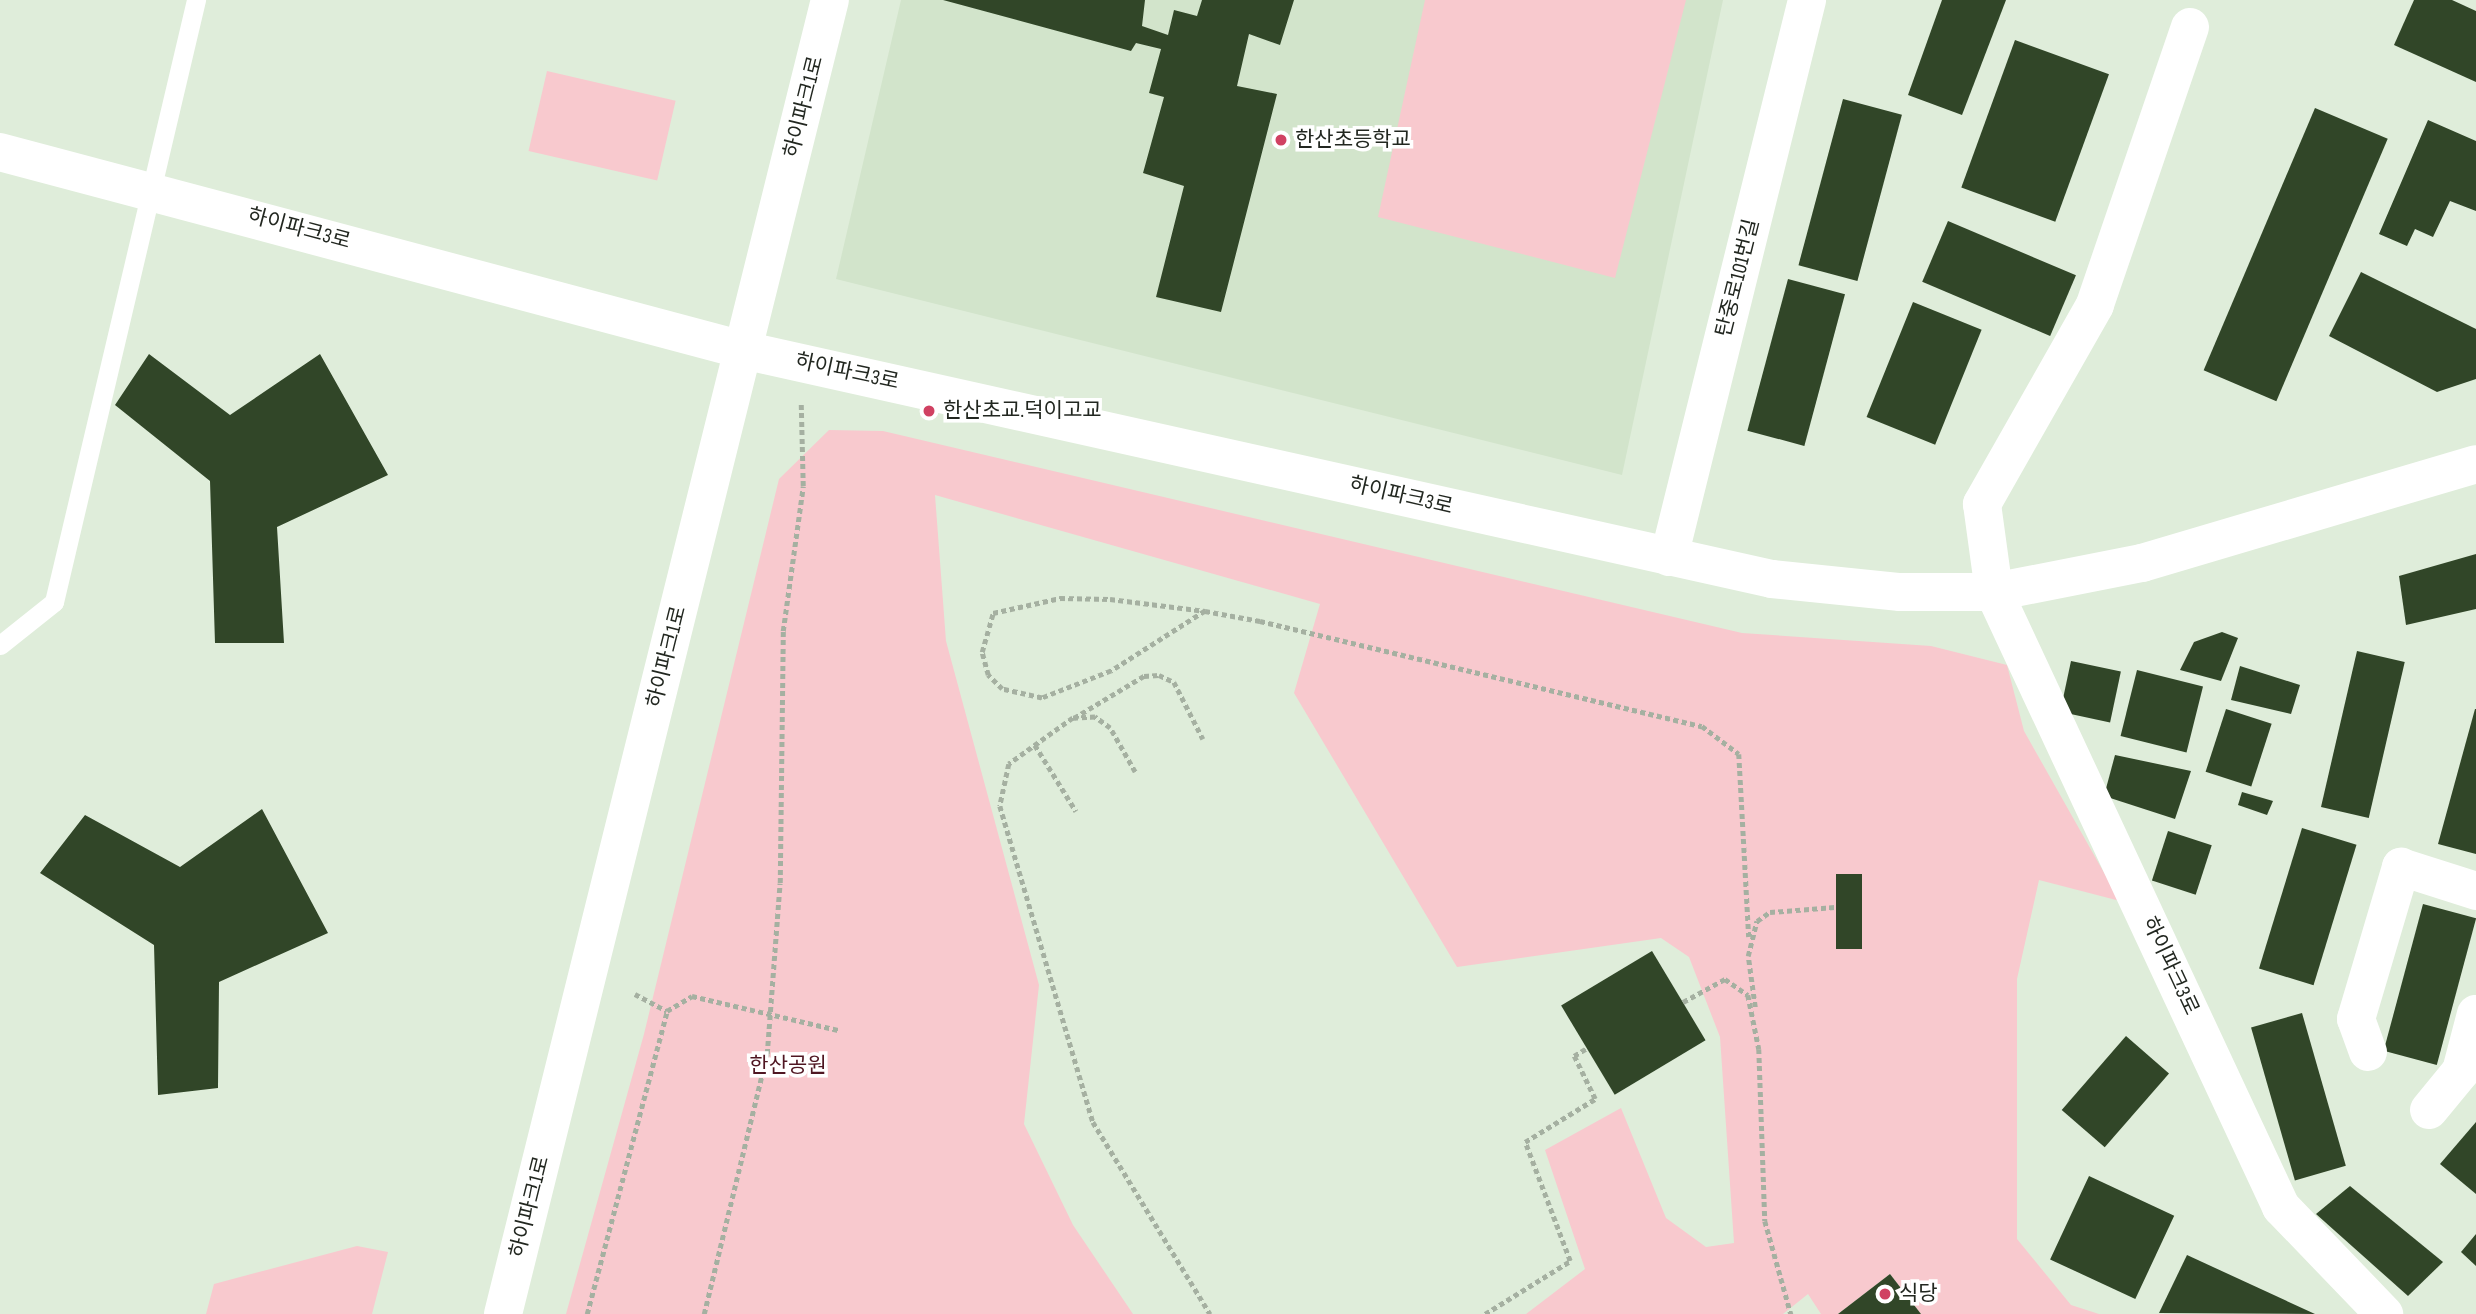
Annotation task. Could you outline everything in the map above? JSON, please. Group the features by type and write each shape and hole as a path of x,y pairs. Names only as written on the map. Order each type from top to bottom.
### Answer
{"street":[{"name":"하이파크1로","path":"503,1314 830,0"},
{"name":"탄중로101번길","path":"1669,556 1807,0"},
{"path":"1994,592 1982,504 2095,305 2190,27"},
{"name":"하이파크3로","path":"0,152 743,350 1772,579 1900,592 1994,592 2142,563 2476,464"},
{"name":"하이파크3로","path":"1994,592 2281,1207 2384,1314"},
{"path":"2368,1052 2356,1019 2402,867 2476,891"},
{"path":"2429,1110 2461,1071 2476,1014"}],"lane":[{"path":"0,645 54,602 149,190 196,0"}],"path":[{"path":"704,1314 767,1054 766,1011 780,884 783,631 803,486 801,397"},
{"path":"1205,611 1111,671 1042,698 1002,689 988,675 982,652 993,613 1019,603 1110,599 1205,611 1702,726 1726,738 1739,754 1745,786 1749,937 1756,1018 1765,1221 1791,1314"},
{"path":"1203,739 1174,682 1159,675 1144,676 1073,718 1009,764 1000,806 1088,1108 1121,1175 1210,1314"},
{"path":"1073,718 1095,717 1110,728 1135,772"},
{"path":"1035,745 1076,811"},
{"path":"1749,937 1770,912 1835,907"},
{"path":"1683,1002 1725,979 1748,995 1756,1018"},
{"path":"635,994 667,1011"},
{"path":"587,1314 667,1011 692,996 766,1011 838,1030"},
{"path":"1485,1314 1570,1261 1525,1142 1595,1099 1573,1056 1587,1048"}],"shaded area":[{"name":"한산초등학교","path":"901,0 1723,0 1622,475 836,279"}],"green space":[{"path":"1425,0 1686,0 1615,278 1378,217"},
{"path":"547,71 676,101 657,181 529,151"},
{"name":"한산공원","path":"829,430 883,431 1742,633 1931,646 2007,665 2024,731 2120,901 2039,880 2017,979 2017,1239 2071,1305 2099,1314 1921,1314 1890,1274 1838,1314 1821,1314 1808,1294 1783,1314 1526,1314 1585,1269 1545,1150 1621,1108 1666,1218 1706,1247 1734,1243 1720,1037 1689,957 1661,938 1457,967 1294,693 1320,604 935,495 946,641 1039,985 1024,1124 1073,1225 1133,1314 566,1314 644,1034 779,479"},
{"path":"357,1246 388,1252 372,1314 206,1314 214,1284"}],"building":[{"path":"943,0 1145,0 1142,26 1168,35 1174,10 1197,16 1202,0 1294,0 1280,45 1249,34 1237,86 1277,94 1221,312 1156,297 1184,186 1143,173 1164,97 1149,93 1161,49 1136,43 1131,51"},
{"path":"1942,0 2006,0 1962,115 1908,95"},
{"path":"2414,0 2452,0 2476,11 2476,82 2394,45"},
{"path":"2015,40 2109,74 2055,222 1961,188"},
{"path":"1843,99 1902,115 1857,281 1798,265"},
{"path":"2315,108 2388,139 2276,401 2204,370"},
{"path":"2428,120 2476,141 2476,211 2450,201 2433,237 2415,229 2407,246 2379,234"},
{"path":"1948,221 2076,275 2050,336 1922,282"},
{"path":"2361,272 2476,329 2476,379 2437,392 2329,336"},
{"path":"1788,279 1845,294 1804,446 1747,431"},
{"path":"1913,302 1982,330 1935,445 1867,417"},
{"path":"149,354 230,415 320,354 388,475 277,527 284,643 215,643 210,481 115,405"},
{"path":"2476,554 2476,609 2406,625 2399,576"},
{"path":"2222,632 2238,638 2221,681 2180,670 2194,642"},
{"path":"2357,651 2405,662 2369,818 2321,807"},
{"path":"2071,661 2121,672 2110,722 2060,712"},
{"path":"2240,666 2300,685 2291,714 2231,700"},
{"path":"2137,670 2203,686 2187,752 2121,736"},
{"path":"2226,709 2272,724 2251,787 2206,772"},
{"path":"2476,709 2476,854 2438,844"},
{"path":"2115,755 2191,771 2175,819 2104,796"},
{"path":"2242,792 2273,801 2267,815 2238,805"},
{"path":"262,809 328,933 219,982 218,1088 158,1095 154,945 40,873 85,815 180,867"},
{"path":"2302,828 2357,845 2314,985 2259,969"},
{"path":"2168,831 2212,845 2196,895 2152,880"},
{"path":"1836,874 1862,874 1862,949 1836,949"},
{"path":"2423,904 2476,918 2437,1065 2384,1051"},
{"path":"1652,951 1706,1040 1615,1095 1561,1006"},
{"path":"2302,1013 2346,1166 2295,1180 2251,1028"},
{"path":"2126,1036 2169,1073 2105,1147 2062,1110"},
{"path":"2476,1122 2476,1194 2440,1164"},
{"path":"2089,1176 2174,1216 2135,1299 2050,1259"},
{"path":"2350,1186 2443,1262 2408,1296 2316,1214"},
{"path":"2476,1234 2476,1266 2461,1252"},
{"path":"2187,1255 2315,1314 2159,1313"},
{"name":"식당","path":"1890,1274 1921,1314 1838,1314"}],"place":[{"name":"한산초등학교","path":"1281,140"},
{"name":"한산초교.덕이고교","path":"929,411"},
{"name":"식당","path":"1885,1294"}]}
